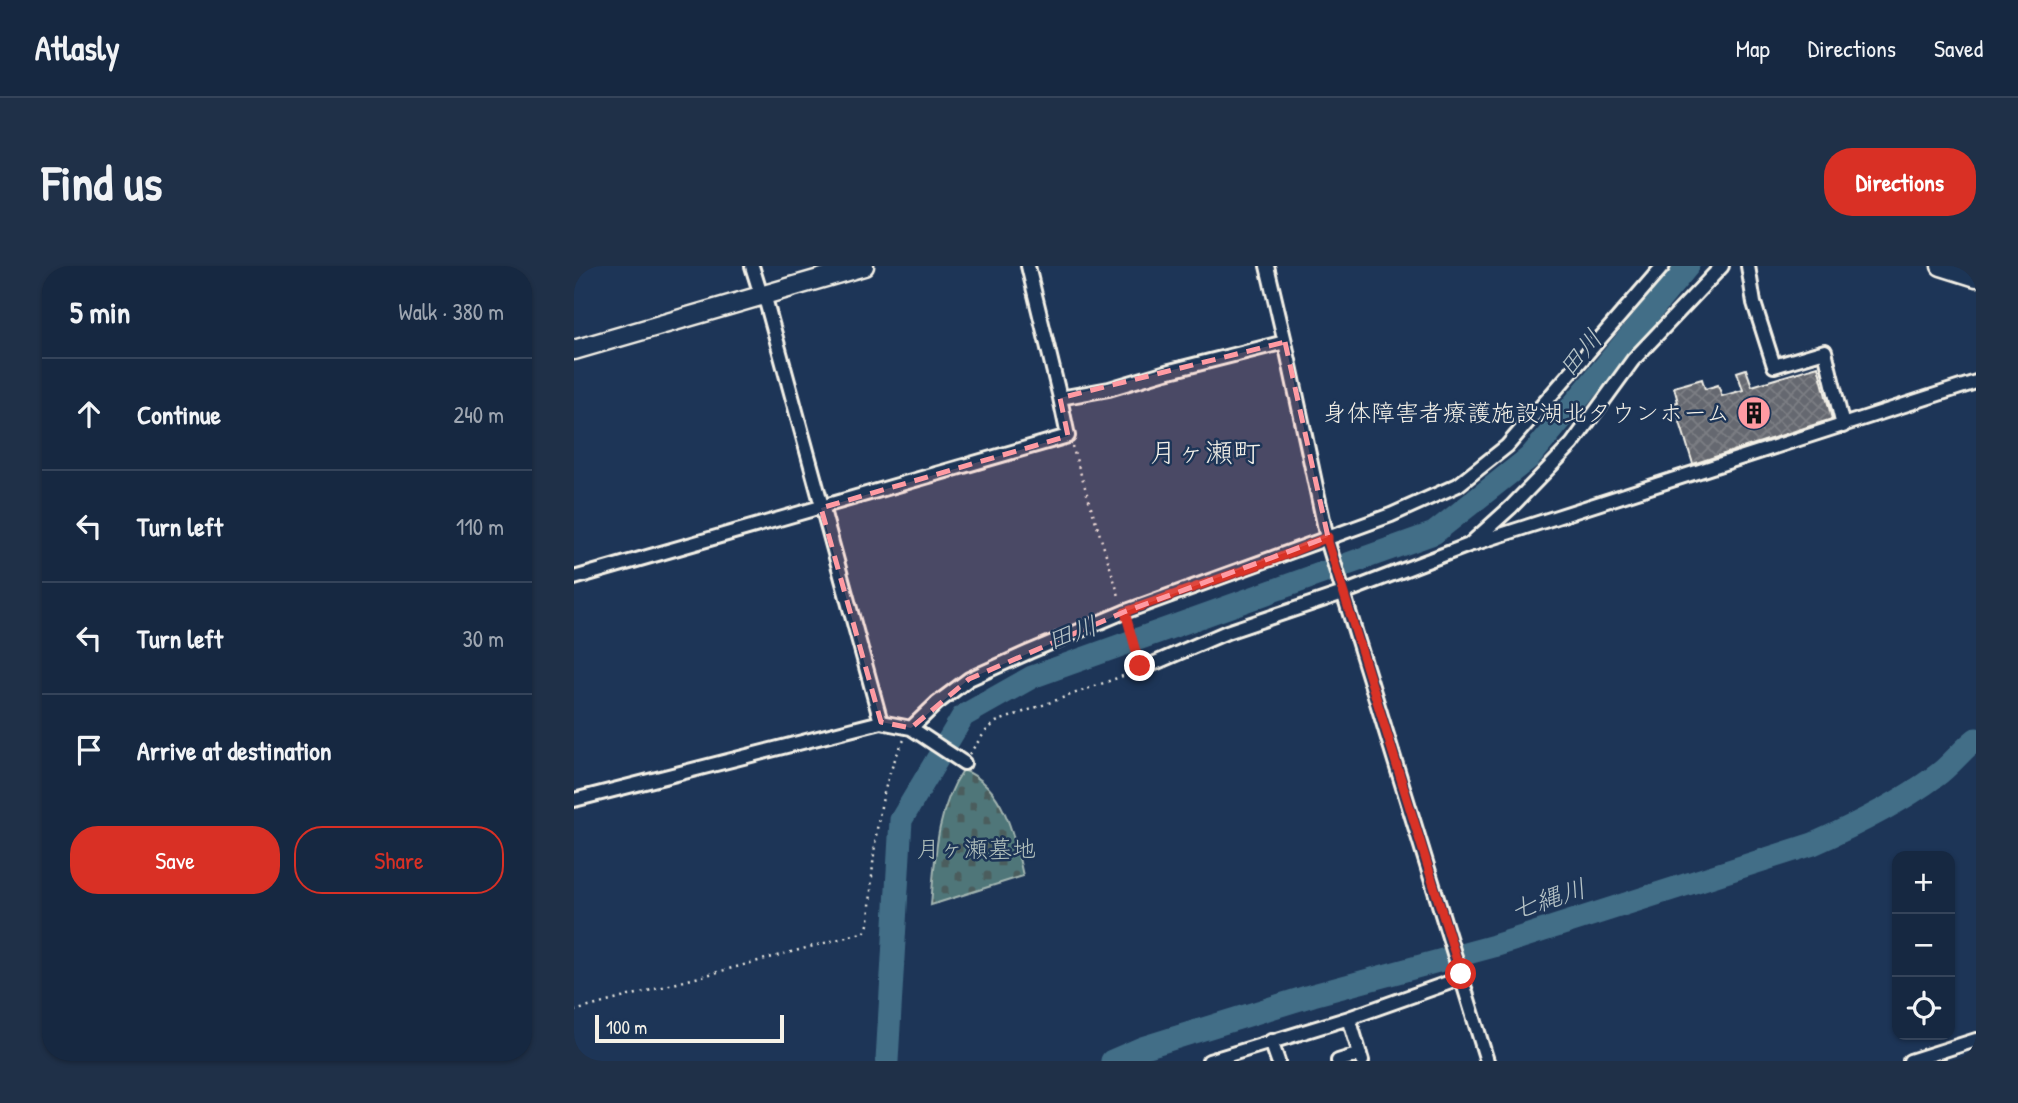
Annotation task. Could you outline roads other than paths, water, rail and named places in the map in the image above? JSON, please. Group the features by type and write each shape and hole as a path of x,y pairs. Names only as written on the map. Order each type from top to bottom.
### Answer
{"main road":[{"path":"574,350 864,266"},
{"path":"1941,266 1976,277"}],"street":[{"path":"752,266 803,431 821,508 881,722"},
{"path":"574,578 1068,436 1028,266"},
{"path":"1267,266 1328,540 1488,1061"},
{"path":"913,729 937,703 969,679 1125,615 1328,540 1458,485 1507,446 1663,266"},
{"path":"1469,545 1511,508 1572,444 1633,360 1722,266"},
{"path":"1748,266 1754,303 1774,366 1825,351 1843,426"},
{"path":"1060,398 1109,389 1286,342"},
{"path":"1141,668 1227,632 1469,545 1976,382"},
{"path":"574,800 881,722 913,729 962,762"},
{"path":"1210,1061 1349,1018 1461,976"},
{"path":"1338,1061 1361,1058 1349,1018"},
{"path":"1910,1061 1976,1040"},
{"path":"1271,1041 1278,1061"}],"waterway":[{"name":"田川","path":"887,1061 901,820 963,716 1032,677 1434,533 1530,457 1688,266"},
{"name":"七縄川","path":"1112,1061 1142,1048 1313,995 1494,946 1813,844 1861,822 1907,796 1941,772 1976,739"}],"place":[{"name":"身体障害者療護施設湖北タウンホーム","path":"1754,413"}],"district":[{"name":"月ヶ瀬町","path":"1205,452"}],"park label":[{"name":"月ヶ瀬墓地","path":"976,849"}]}
